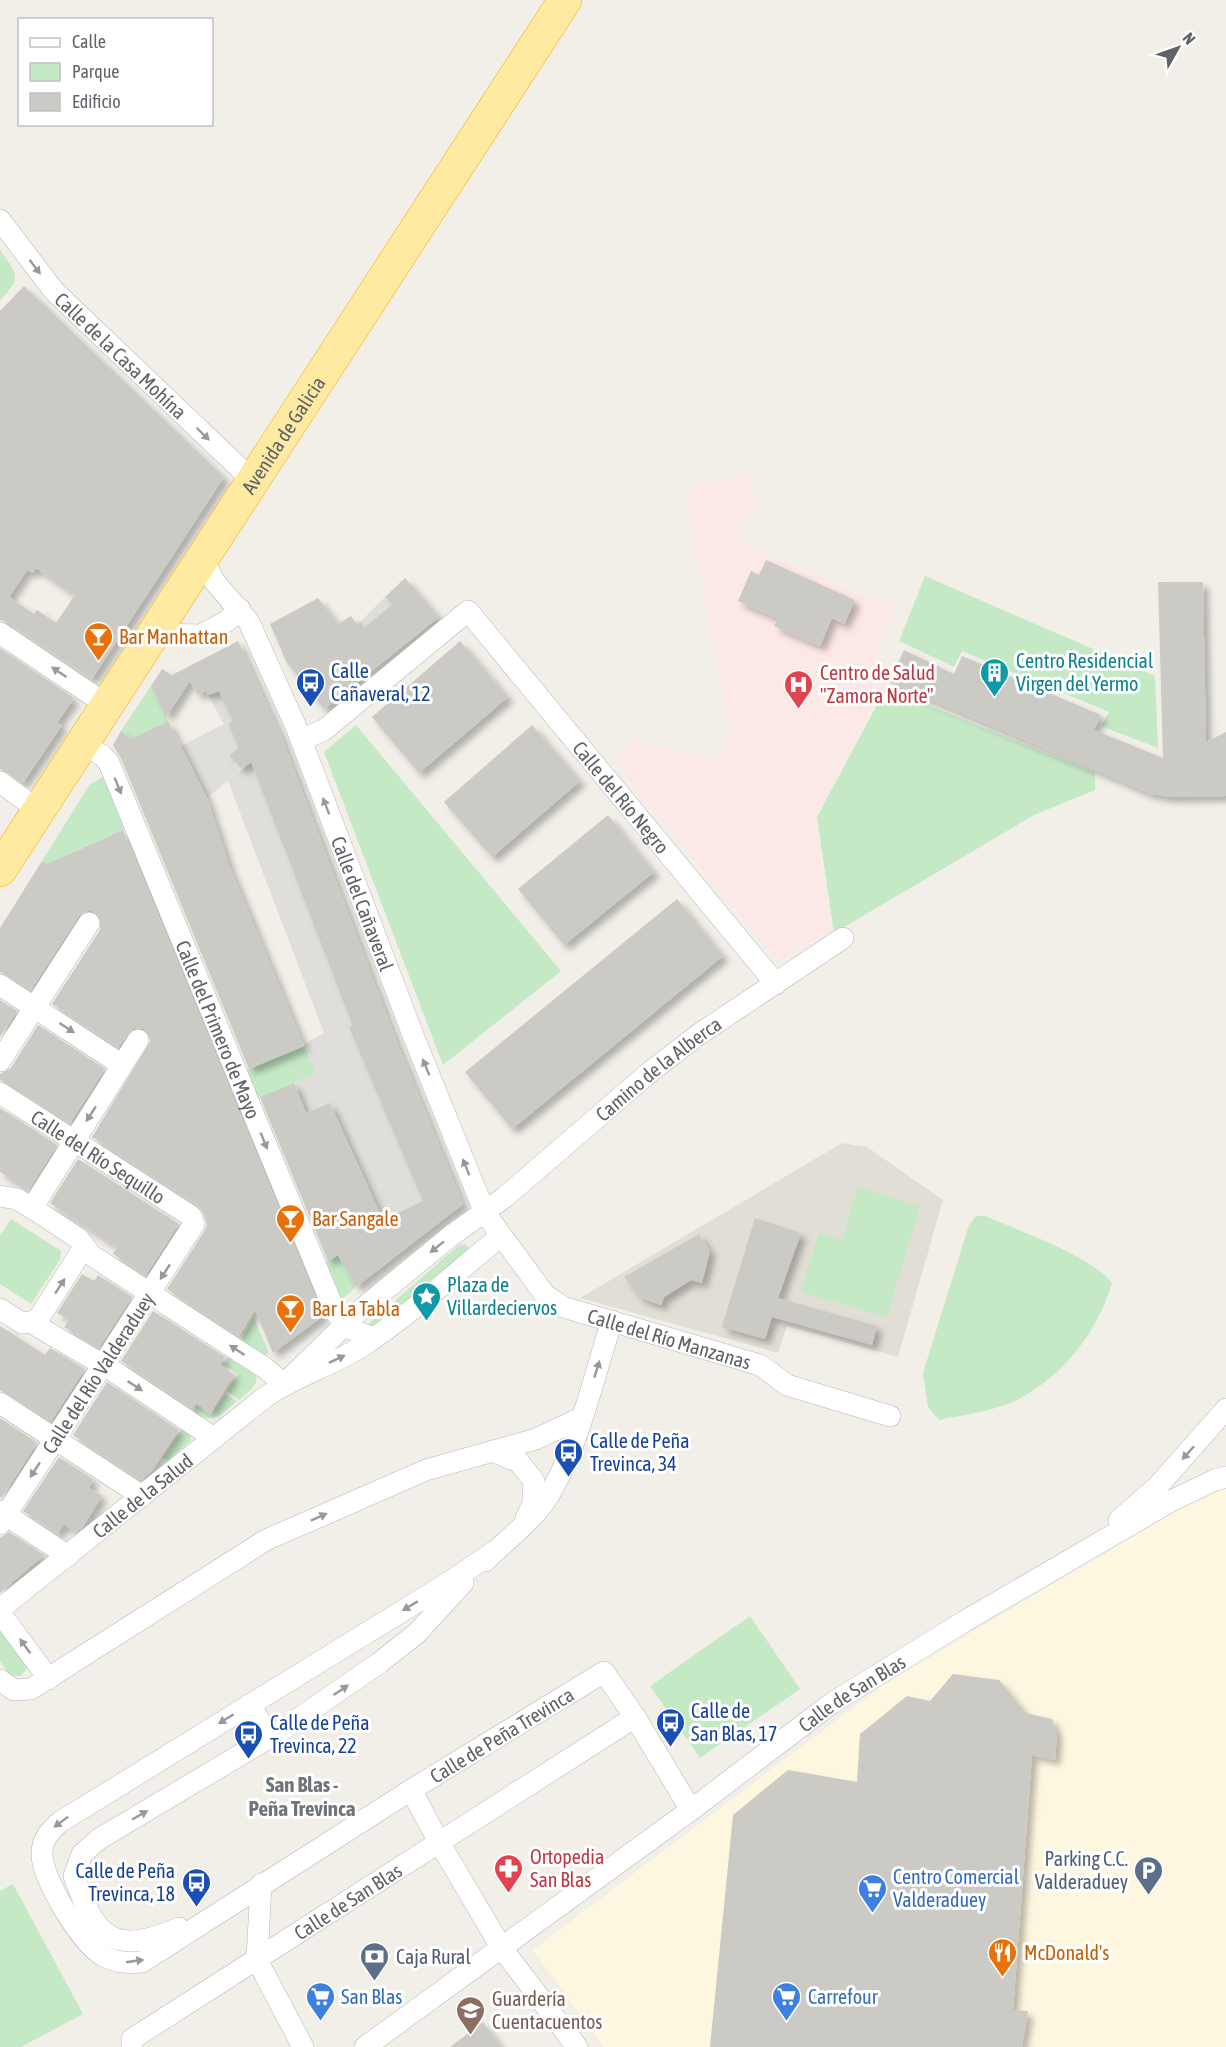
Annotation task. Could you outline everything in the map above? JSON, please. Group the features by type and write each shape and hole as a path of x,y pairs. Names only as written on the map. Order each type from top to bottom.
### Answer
{"highway":[{"name":"Avenida de Galicia","path":"0,870 564,0"}],"street":[{"name":"Calle de la Casa Mohína","path":"0,220 54,291 252,480"},
{"name":"Calle del Cañaveral","path":"203,557 214,581 253,629 301,740 413,1035 485,1213"},
{"path":"154,634 201,635 227,621 235,604 211,593 177,598"},
{"name":"Calle del Río Negro","path":"301,740 324,730 468,611 776,984"},
{"path":"0,633 107,705"},
{"name":"Calle del Primero de Mayo","path":"82,743 104,756 109,764 332,1306 345,1324"},
{"path":"0,782 38,810"},
{"path":"0,1061 89,923"},
{"name":"Camino de la Alberca","path":"485,1213 650,1072 698,1035 843,938"},
{"path":"0,985 122,1065"},
{"path":"32,1208 138,1040"},
{"name":"Calle del Río Sequillo","path":"0,1093 191,1216 194,1222"},
{"path":"3,1201 17,1199 32,1208 79,1239 91,1255 265,1368 284,1384"},
{"path":"284,1384 345,1324 452,1235 485,1213"},
{"name":"Calle del Río Manzanas","path":"485,1213 548,1299 563,1307 760,1365 787,1385 890,1416"},
{"name":"Calle del Río Valderaduey","path":"2,1517 193,1228 194,1222"},
{"path":"284,1384 348,1354 373,1338 501,1236"},
{"path":"0,1309 22,1323 32,1323 39,1319 84,1247"},
{"name":"Calle de Peña Trevinca","path":"81,1915 74,1876 82,1854 99,1839 268,1738 379,1663 416,1634 549,1494 581,1418 612,1321"},
{"path":"32,1323 214,1438"},
{"path":"345,1324 356,1332 373,1338"},
{"name":"Calle de la Salud","path":"0,1611 284,1384"},
{"path":"0,1403 142,1496"},
{"path":"1070,1560 1157,1487 1226,1409"},
{"path":"0,1680 9,1688 20,1691 31,1689 266,1540 426,1470 536,1439 581,1418"},
{"name":"Calle de Peña Trevinca","path":"492,1451 519,1462 534,1481 533,1504 523,1523"},
{"name":"Calle de San Blas","path":"365,2047 691,1810 832,1703 1171,1501 1226,1477"},
{"path":"2,1517 68,1556"},
{"name":"Calle de Peña Trevinca","path":"495,1551 451,1581 60,1822 47,1834 42,1853 45,1871 81,1915 111,1939 131,1944 177,1929 261,1884 604,1672 635,1717 691,1810"},
{"path":"0,1611 49,1679"},
{"path":"250,1704 268,1738"},
{"name":"Calle de San Blas","path":"132,2043 635,1717"},
{"path":"411,1790 501,1947 578,2047"},
{"path":"261,1884 257,1960 303,2047"}],"shaded area":[{"name":"Centro de Salud \"Zamora Norte\"","path":"748,474 757,514 742,519 737,542 895,607 874,665 901,674 894,694 882,690 815,817 831,929 778,963 614,762 632,741 709,757 719,756 727,747 730,735 729,726 686,499 693,486"},
{"path":"385,597 393,606 346,645 317,649 359,623"},
{"path":"220,690 233,721 228,724 240,749 229,756 235,762 233,765 239,772 251,762 350,1019 352,1026 349,1027 363,1040 356,1043 359,1050 431,1198 383,1220 330,1104 306,1113 294,1083 317,1073 304,1044 324,1033 228,781 207,798 181,746 224,724 208,695"},
{"path":"842,1143 867,1147 943,1200 898,1357 787,1326 778,1353 580,1298"},
{"name":"Centro Comercial Valderaduey","path":"1226,1487 1226,2047 604,2047 533,1950 880,1687 1209,1491"}],"green space":[{"path":"0,250 11,265 15,276 12,286 0,300"},
{"path":"925,576 1155,676 1158,748 1101,726 1109,712 962,651 954,667 899,641"},
{"path":"151,686 168,721 131,739 121,731"},
{"path":"886,688 1095,773 1095,790 1034,815 834,933 817,817"},
{"path":"356,725 561,971 443,1065 324,752"},
{"path":"103,777 125,829 66,855 60,873 42,861 90,784"},
{"path":"304,1046 317,1073 258,1098 246,1070"},
{"path":"858,1187 920,1206 887,1317 801,1292 819,1233 842,1240"},
{"path":"976,1216 985,1216 1072,1254 1103,1273 1112,1283 1106,1301 1088,1335 1065,1364 1036,1389 1011,1403 981,1412 939,1420 928,1407 923,1373 969,1225"},
{"path":"11,1219 61,1251 60,1260 31,1304 0,1284 0,1236"},
{"path":"465,1244 470,1249 374,1327 367,1325 459,1245"},
{"path":"338,1255 356,1287 341,1300 325,1262"},
{"path":"254,1317 269,1354 263,1355 240,1341"},
{"path":"230,1354 256,1374 256,1382 239,1400 227,1391 238,1374 224,1365"},
{"path":"225,1394 237,1401 216,1417 206,1418 193,1412 197,1406 211,1415"},
{"path":"182,1429 190,1434 191,1441 167,1461 163,1458"},
{"path":"750,1616 800,1689 700,1758 650,1686"},
{"path":"0,1628 28,1667 21,1676 10,1676 0,1661"},
{"path":"13,1884 83,2014 21,2047 0,2047 0,1891"}],"building":[{"path":"24,286 224,477 92,679 7,622 0,620 0,311","holes":["36,568 75,595 56,623 37,610 34,614 9,597 27,570 33,573"]},
{"path":"766,560 855,600 844,624 832,618 820,646 774,626 778,619 738,601 751,571 759,575"},
{"path":"405,578 439,617 324,709 287,663 270,624 318,598 338,624 351,616 361,630 392,605 385,597"},
{"name":"Centro Residencial Virgen del Yermo","path":"1158,582 1203,582 1206,742 1226,732 1226,796 1171,797 1151,794 889,682 904,650 954,674 962,656 1101,715 1094,730 1163,758"},
{"path":"238,641 282,738 397,1043 463,1204 356,1287 338,1255 328,1261 260,1097 294,1083 306,1113 330,1103 383,1220 423,1201 349,1027 352,1026 350,1019 251,762 242,769 229,756 239,748 228,724 233,721 219,691 208,695 206,691 198,695 190,681 166,717 151,686 162,669 172,675"},
{"path":"460,641 508,697 419,773 372,717"},
{"path":"0,648 74,698 57,723 62,725 23,783 0,769"},
{"path":"168,721 207,798 230,868 304,1046 249,1069 121,758 113,745 121,731 131,739"},
{"path":"532,725 580,781 492,857 444,802"},
{"path":"608,815 654,872 564,945 518,889"},
{"path":"123,830 323,1316 273,1353 255,1310 239,1336 167,1289 205,1230 207,1225 203,1212 198,1205 92,1137 151,1040 144,1029 133,1029 118,1047 52,1004 100,930 100,917 90,910 79,916 31,990 0,972 0,928 42,861 47,864"},
{"path":"677,899 723,956 512,1129 465,1072"},
{"path":"0,1000 17,1011 0,1037"},
{"path":"38,1025 105,1069 70,1123 0,1080 0,1074 11,1068"},
{"path":"0,1108 57,1145 29,1190 0,1172"},
{"path":"78,1159 179,1224 146,1275 113,1254 117,1247 50,1203"},
{"path":"755,1218 801,1233 778,1298 877,1326 872,1345 772,1317 765,1339 722,1327"},
{"path":"699,1234 710,1251 702,1283 691,1280 664,1297 661,1305 641,1298 624,1277"},
{"path":"82,1274 94,1281 98,1275 132,1297 99,1348 64,1327 69,1320 57,1313"},
{"path":"153,1311 225,1357 220,1365 234,1375 211,1412 196,1403 192,1408 121,1361"},
{"path":"0,1326 45,1355 50,1348 85,1369 51,1421 0,1390"},
{"path":"107,1382 179,1430 151,1472 141,1480 73,1435"},
{"path":"0,1418 37,1443 2,1498 0,1497"},
{"path":"59,1457 93,1479 89,1488 102,1496 83,1527 76,1532 64,1524 58,1534 23,1511"},
{"path":"9,1532 44,1555 0,1593 0,1538"},
{"name":"Centro Comercial Valderaduey","path":"953,1674 999,1680 1026,1713 1052,1719 1057,1734 1055,1760 1032,1755 1013,2010 1028,2011 1022,2047 710,2047 733,1815 788,1770 857,1782 860,1734 907,1696 930,1701"},
{"path":"483,2022 501,2047 450,2047"}],"place":[{"name":"Bar Manhattan","path":"98,662"},
{"name":"Centro Residencial Virgen del Yermo","path":"995,698"},
{"name":"Calle Cañaveral, 12","path":"310,708"},
{"name":"Centro de Salud \"Zamora Norte\"","path":"799,710"},
{"name":"Bar Sangale","path":"291,1244"},
{"name":"Plaza de Villardeciervos","path":"426,1322"},
{"name":"Bar La Tabla","path":"291,1334"},
{"name":"Calle de Peña Trevinca, 34","path":"569,1478"},
{"name":"Calle de San Blas, 17","path":"670,1748"},
{"name":"Calle de Peña Trevinca, 22","path":"249,1760"},
{"name":"Ortopedia San Blas","path":"509,1894"},
{"name":"Parking C.C. Valderaduey","path":"1149,1896"},
{"name":"Calle de Peña Trevinca, 18","path":"196,1908"},
{"name":"Centro Comercial Valderaduey","path":"872,1914"},
{"name":"McDonald's","path":"1003,1978"},
{"name":"Caja Rural","path":"375,1982"},
{"name":"San Blas","path":"320,2022"},
{"name":"Carrefour","path":"787,2022"},
{"name":"Guardería Cuentacuentos","path":"471,2036"}],"district":[{"name":"San Blas - Peña Trevinca","path":"302,1796"}]}
